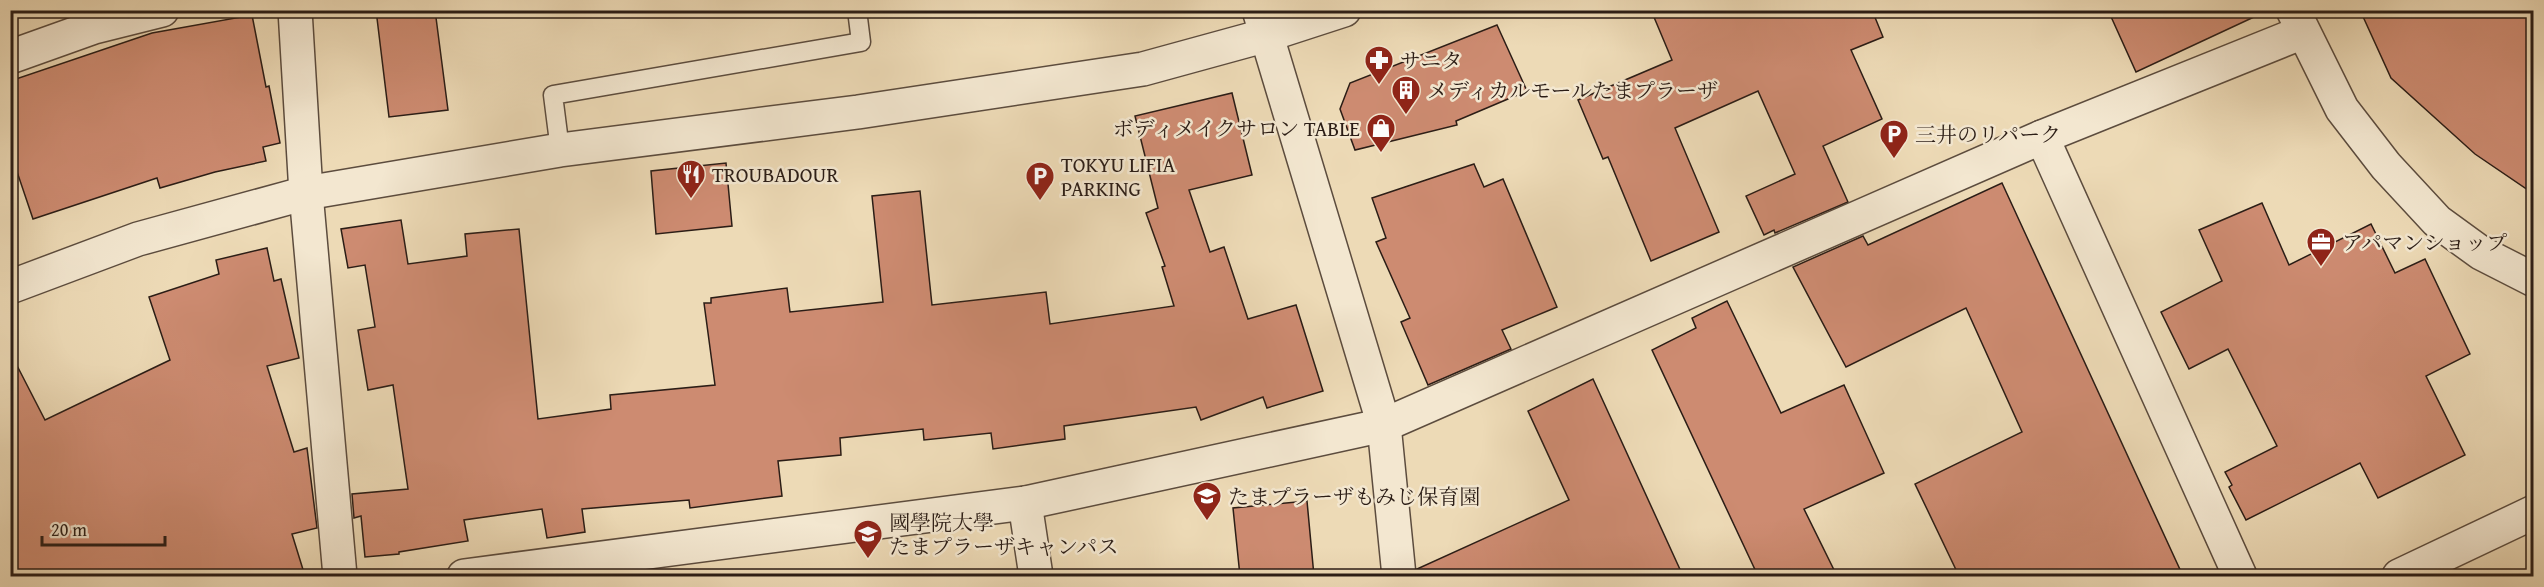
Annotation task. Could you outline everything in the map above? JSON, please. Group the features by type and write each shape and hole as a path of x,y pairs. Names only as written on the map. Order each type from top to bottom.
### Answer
{"street":[{"path":"10,57 94,27 162,10"},
{"path":"295,10 306,193 340,576"},
{"path":"10,287 138,239 306,193 560,150 858,112 1143,69 1263,23 1344,10"},
{"path":"464,576 1025,503 1316,442 1384,425 2298,21 2342,109 2386,166 2437,221 2481,253 2534,280"},
{"path":"1263,23 1384,425 1399,576"},
{"path":"2042,136 2240,576"},
{"path":"1025,503 1036,576"},
{"path":"2399,576 2534,512"}],"lane":[{"path":"560,150 553,94 861,42 857,10"}],"building":[{"path":"376,10 435,10 448,110 389,117"},
{"path":"1651,10 1872,10 1883,37 1851,50 1882,119 1823,146 1848,202 1775,233 1774,230 1764,235 1746,196 1795,174 1758,91 1675,128 1719,232 1651,261 1608,157 1603,159 1578,100 1672,60"},
{"path":"2108,10 2269,10 2136,72"},
{"path":"2360,10 2534,10 2534,194 2475,154 2391,78"},
{"path":"252,15 280,143 263,147 266,161 215,172 160,188 157,178 33,219 10,151 10,81 152,33"},
{"name":"メディカルモールたまプラーザ","path":"1497,25 1527,91 1456,121 1457,125 1355,150 1340,109 1350,83"},
{"path":"1232,93 1252,175 1189,190 1210,252 1224,247 1248,319 1296,305 1323,391 1267,408 1263,397 1201,420 1196,407 1064,426 1065,439 993,449 991,433 924,440 923,429 840,438 841,455 778,461 782,496 690,508 689,500 582,509 585,532 547,538 542,509 464,520 468,541 399,552 399,554 365,557 361,516 354,518 352,494 408,489 393,385 368,390 358,330 375,327 365,265 348,268 341,229 401,220 408,264 467,256 465,234 519,229 538,419 611,409 610,395 715,385 704,303 711,303 711,298 787,288 790,312 883,302 872,196 920,191 932,305 1046,292 1050,324 1174,306 1162,267 1165,266 1146,213 1158,208 1135,116"},
{"name":"TROUBADOUR","path":"726,163 732,226 656,234 651,171"},
{"path":"1474,164 1484,187 1503,179 1557,307 1502,330 1511,349 1428,385 1401,322 1410,318 1376,242 1386,238 1372,198"},
{"path":"2002,183 2183,576 1959,576 1915,484 2022,432 1966,308 1846,367 1793,267 1863,236 1868,245"},
{"path":"2262,203 2289,265 2371,224 2395,273 2425,259 2470,354 2426,376 2465,455 2378,498 2360,463 2246,520 2229,487 2232,485 2225,472 2277,446 2228,349 2189,369 2161,312 2222,281 2199,230"},
{"path":"267,248 274,281 281,279 299,358 267,366 294,452 307,448 317,528 292,534 305,576 10,576 10,352 45,420 170,360 149,297 219,274 216,260"},
{"path":"1727,301 1781,413 1844,385 1884,473 1804,509 1837,576 1758,576 1652,350 1696,328 1692,318"},
{"path":"1593,379 1683,576 1417,576 1417,569 1569,500 1528,411"},
{"path":"1307,501 1314,576 1240,576 1233,508"}],"place":[{"name":"サニタ","path":"1379,86"},
{"name":"メディカルモールたまプラーザ","path":"1406,116"},
{"name":"ボディメイクサロン TABLE","path":"1381,154"},
{"name":"三井のリパーク","path":"1894,160"},
{"name":"TROUBADOUR","path":"691,200"},
{"name":"TOKYU LIFIA PARKING","path":"1040,202"},
{"name":"アパマンショップ","path":"2321,268"},
{"name":"たまプラーザもみじ保育園","path":"1207,522"},
{"name":"國學院大學 たまプラーザキャンパス","path":"868,560"}]}
